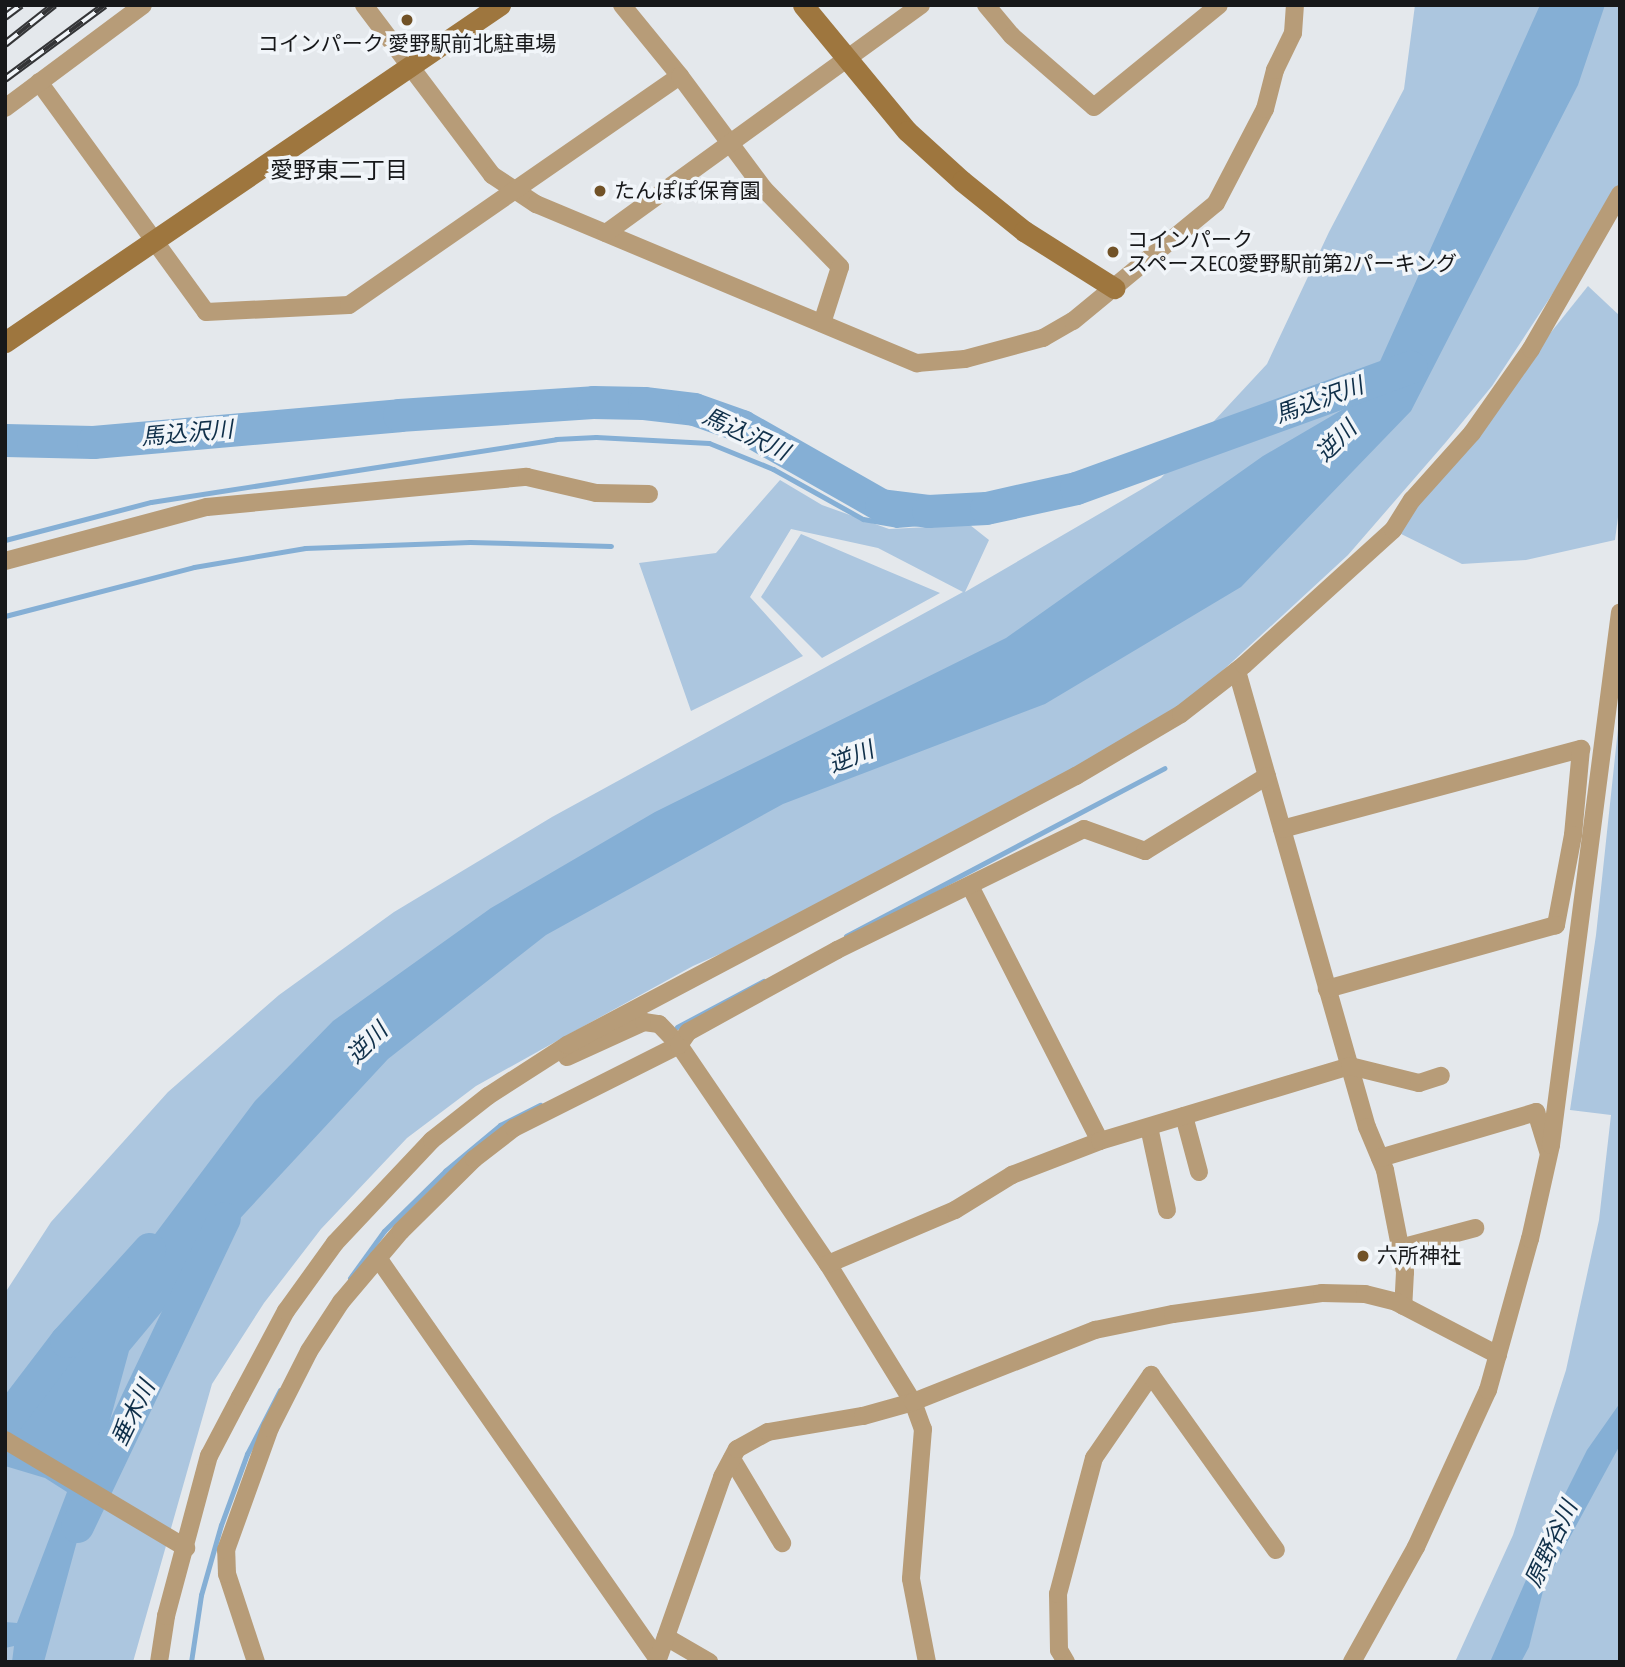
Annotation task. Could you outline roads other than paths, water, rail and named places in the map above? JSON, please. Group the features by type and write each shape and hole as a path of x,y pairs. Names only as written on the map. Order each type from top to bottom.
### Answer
{"street":[{"path":"5,108 143,5"},
{"path":"364,5 492,175 536,204 917,363 965,359 1043,338 1073,321 1216,203 1265,109 1275,70 1293,33 1295,5"},
{"path":"5,342 500,5"},
{"path":"622,5 680,76 764,189 841,267 822,323"},
{"path":"803,5 846,62 907,131 961,181 1024,231 1114,288"},
{"path":"606,233 846,62 921,5"},
{"path":"986,5 1012,36 1094,107 1219,5"},
{"path":"39,82 151,242 206,312 349,305 513,188 680,76"},
{"path":"159,1662 181,1546 209,1456 286,1311 335,1243 390,1182 432,1140 506,1084 567,1045 1076,776 1181,714 1237,671 1392,530 1412,500 1472,433 1531,349 1620,194"},
{"path":"5,561 208,507 527,477 596,493 649,494"},
{"path":"1352,1662 1416,1547 1488,1390 1498,1355 1549,1154 1620,611"},
{"path":"1237,671 1327,989 1380,1158 1405,1272 1403,1306"},
{"path":"1282,829 1581,749 1573,835 1556,925 1327,989"},
{"path":"256,1662 227,1574 229,1534 270,1428 309,1351 377,1258 474,1158 514,1128 679,1045 688,1032 837,950 1084,828 1145,851 1267,776"},
{"path":"970,886 1100,1141"},
{"path":"506,1084 644,1022 659,1024 679,1045 828,1264 913,1402 923,1429 911,1579 927,1662"},
{"path":"828,1264 955,1210 1012,1175 1100,1141 1350,1066 1419,1083 1441,1076"},
{"path":"1380,1158 1536,1112 1549,1154"},
{"path":"1184,1116 1199,1172"},
{"path":"1149,1127 1167,1210"},
{"path":"1400,1248 1475,1228"},
{"path":"377,1258 658,1660"},
{"path":"658,1660 732,1459 737,1449 768,1432 863,1416 913,1402 1038,1349 1095,1330 1173,1314 1322,1293 1365,1294 1403,1306 1498,1355"},
{"path":"1066,1662 1059,1650 1058,1594 1094,1458 1151,1375 1276,1550"},
{"path":"5,1440 181,1546"},
{"path":"732,1459 782,1543"},
{"path":"666,1637 709,1662"}],"water":[{"path":"1540,5 1605,5 1578,85 1411,411 1241,587 1045,704 783,804 546,935 388,1059 232,1227 129,1351 44,1662 12,1662 14,1646 5,1648 5,1622 17,1623 67,1492 45,1478 5,1466 5,1434 255,1101 333,1021 491,908 655,812 1006,638 1263,456 1364,397"},
{"name":"原野谷川","path":"1620,1403 1620,1445 1545,1583 1529,1647 1521,1662 1490,1662 1555,1514 1587,1450"}],"waterway":[{"name":"馬込沢川","path":"5,440 93,442 399,415 593,402 644,403 694,409 742,426 881,505 928,511 986,508 1076,488 1411,367"},
{"path":"5,540 151,502 556,439 596,437 709,443 773,469 863,519 896,525 956,520 1037,497"},
{"path":"5,616 194,567 305,548 470,542 611,546"},
{"path":"846,936 1164,768"},
{"path":"677,1027 763,981"},
{"path":"350,1278 384,1231 445,1171 500,1125 540,1105"},
{"name":"垂木川","path":"77,1526 224,1218"},
{"name":"逆川","path":"5,1421 66,1341 149,1249"},
{"path":"191,1662 201,1595 221,1525 247,1454 280,1390"}],"railway":[{"path":"5,17 21,5"},
{"path":"5,44 54,5"},
{"path":"5,79 105,5"}],"place":[{"name":"コインパーク 愛野駅前北駐車場","path":"407,20"},
{"name":"たんぽぽ保育園","path":"600,191"},
{"name":"コインパーク スペースECO愛野駅前第2パーキング","path":"1113,252"},
{"name":"六所神社","path":"1363,1256"}],"district":[{"name":"愛野東二丁目","path":"339,170"}]}
